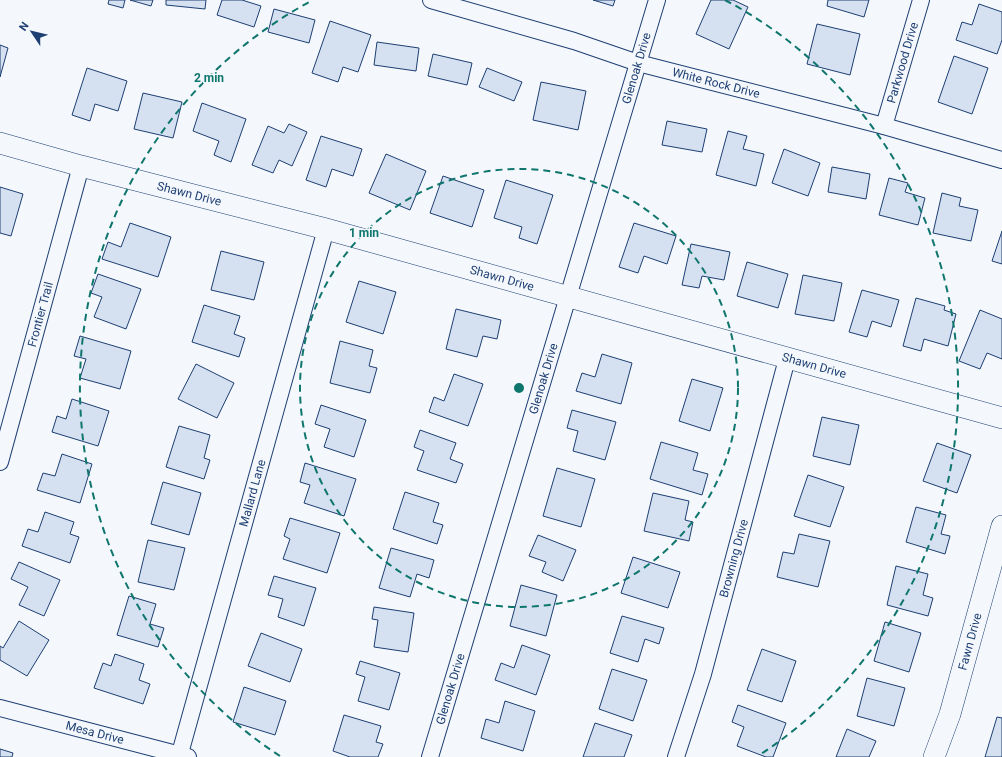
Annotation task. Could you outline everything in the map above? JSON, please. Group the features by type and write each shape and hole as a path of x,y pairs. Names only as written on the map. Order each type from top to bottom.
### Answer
{"street":[{"name":"White Rock Drive","path":"431,0 574,41 638,63 884,126 1002,160"},
{"name":"Glenoak Drive","path":"430,757 657,0"},
{"name":"Parkwood Drive","path":"884,126 921,0"},
{"name":"Shawn Drive","path":"0,143 81,166 326,229 568,298 1002,418"},
{"name":"Frontier Trail","path":"0,462 81,166"},
{"name":"Mallard Lane","path":"182,756 326,229"},
{"name":"Browning Drive","path":"676,757 703,674 787,359"},
{"name":"Fawn Drive","path":"934,757 950,714 1002,526"},
{"name":"Mesa Drive","path":"0,708 182,756"}],"building":[{"path":"109,0 125,0 123,8 108,4"},
{"path":"130,0 153,0 151,6"},
{"path":"166,0 206,0 205,9 166,5"},
{"path":"222,0 242,0 261,6 254,27 217,15"},
{"path":"593,0 615,0 613,6"},
{"path":"711,0 733,0 748,7 729,49 696,34"},
{"path":"828,0 869,0 864,17 827,6"},
{"path":"979,4 1002,12 1002,40 997,54 956,40 962,22 972,25"},
{"path":"274,9 315,20 309,43 268,32"},
{"path":"330,21 371,35 358,72 343,67 338,82 312,73"},
{"path":"817,24 860,34 850,75 807,64"},
{"path":"377,42 419,48 416,71 374,65"},
{"path":"0,45 8,48 0,77"},
{"path":"433,54 472,63 467,85 428,76"},
{"path":"954,56 988,68 972,114 938,102"},
{"path":"87,68 127,81 118,111 95,104 90,121 72,115"},
{"path":"487,68 522,82 514,101 479,87"},
{"path":"541,82 586,91 578,130 533,120"},
{"path":"143,93 182,102 173,138 134,129"},
{"path":"202,103 246,119 231,162 214,155 219,141 193,131"},
{"path":"667,121 707,129 702,152 662,145"},
{"path":"289,124 307,132 292,166 279,160 273,173 252,165 268,126 284,133"},
{"path":"728,131 747,136 743,149 764,154 756,186 716,175"},
{"path":"321,136 362,149 353,176 332,169 326,187 306,180"},
{"path":"784,149 820,163 808,196 772,183"},
{"path":"386,154 426,171 410,210 369,193"},
{"path":"832,167 870,174 866,199 828,192"},
{"path":"443,176 484,190 472,227 430,213"},
{"path":"889,178 908,183 905,192 925,198 918,225 879,215"},
{"path":"506,180 553,195 537,244 519,238 522,227 494,218"},
{"path":"0,187 23,194 11,236 0,233"},
{"path":"942,193 961,198 959,206 978,210 971,241 933,233"},
{"path":"130,223 171,237 158,277 102,259 108,242 121,247"},
{"path":"634,223 676,236 667,264 644,256 638,273 619,267"},
{"path":"1002,231 1002,264 992,261"},
{"path":"691,244 730,252 724,280 702,276 699,288 682,285"},
{"path":"221,251 264,262 254,300 211,290"},
{"path":"747,262 788,274 778,308 737,296"},
{"path":"98,274 141,289 126,329 94,317 102,297 91,293"},
{"path":"803,275 842,283 834,321 795,314"},
{"path":"359,281 396,292 383,334 346,322"},
{"path":"862,290 899,300 891,327 872,321 867,337 849,332"},
{"path":"916,298 945,306 944,310 956,314 948,346 924,339 921,351 903,346"},
{"path":"204,305 240,316 234,334 245,338 239,357 192,342"},
{"path":"456,309 501,320 497,339 483,336 477,357 446,349"},
{"path":"980,310 1002,319 1002,359 987,353 980,369 959,361"},
{"path":"80,336 131,351 120,389 80,378 86,359 74,356"},
{"path":"340,341 373,350 369,366 377,368 370,393 330,383"},
{"path":"602,354 632,363 621,404 576,391 582,373 595,377"},
{"path":"196,364 234,383 217,418 178,399"},
{"path":"454,374 483,384 468,426 429,412 434,397 444,401"},
{"path":"692,379 723,388 710,431 679,421"},
{"path":"72,399 109,411 98,446 52,432 57,416 66,419"},
{"path":"321,405 366,420 354,457 324,447 330,429 315,424"},
{"path":"572,410 616,422 605,460 573,451 578,431 567,428"},
{"path":"822,417 859,425 850,465 813,456"},
{"path":"179,426 210,435 204,458 210,460 204,479 166,467"},
{"path":"420,430 456,443 450,459 463,464 456,483 417,470 424,451 414,447"},
{"path":"661,442 698,453 693,470 708,474 702,495 650,479"},
{"path":"937,443 971,455 957,493 923,481"},
{"path":"62,454 92,464 80,503 37,490 43,473 55,476"},
{"path":"305,463 356,479 344,516 304,503 310,485 300,482"},
{"path":"557,468 595,479 581,527 543,516"},
{"path":"808,475 844,487 830,527 794,516"},
{"path":"163,482 201,493 189,535 151,524"},
{"path":"405,492 439,503 433,522 443,525 437,544 393,529"},
{"path":"653,493 689,501 685,520 693,522 689,541 644,531"},
{"path":"916,507 946,515 941,534 950,536 945,554 906,542"},
{"path":"45,512 74,522 70,534 79,537 70,563 22,546 28,529 38,532"},
{"path":"290,518 340,533 327,573 283,559 290,539 284,536"},
{"path":"799,534 830,541 818,587 777,577 783,552 794,554"},
{"path":"538,535 576,550 563,581 542,572 546,562 529,556"},
{"path":"148,540 185,548 174,590 138,582"},
{"path":"391,548 434,560 429,578 417,574 410,597 379,588"},
{"path":"633,557 680,572 668,608 621,593"},
{"path":"19,562 60,580 44,616 19,605 28,587 11,579"},
{"path":"896,566 928,574 923,595 933,598 928,616 887,605"},
{"path":"274,576 316,588 304,626 278,617 283,599 268,595"},
{"path":"521,585 557,595 546,636 510,626"},
{"path":"129,596 156,604 150,624 164,628 158,647 117,635"},
{"path":"374,607 414,613 408,652 374,647 378,620 372,619"},
{"path":"622,616 664,628 659,644 645,639 638,662 610,653"},
{"path":"19,621 49,640 27,676 0,660 0,646 3,648"},
{"path":"885,622 921,633 909,672 874,661"},
{"path":"261,633 302,649 290,682 248,666"},
{"path":"522,645 550,655 536,695 495,680 501,663 514,668"},
{"path":"762,649 796,661 782,702 747,690"},
{"path":"115,654 144,664 139,680 150,684 143,704 94,688 103,663 111,666"},
{"path":"360,661 400,673 389,710 358,701 365,677 356,674"},
{"path":"612,669 647,680 633,721 599,709"},
{"path":"867,678 905,688 894,726 857,716"},
{"path":"244,687 286,701 275,735 233,722"},
{"path":"505,701 535,711 523,751 481,738 486,719 499,723"},
{"path":"738,705 786,723 773,757 766,757 737,746 744,727 732,722"},
{"path":"344,715 381,726 376,742 383,744 378,757 350,757 333,751"},
{"path":"997,717 1002,718 1002,757 985,757"},
{"path":"595,723 632,735 624,757 583,757"},
{"path":"847,729 876,741 869,757 836,757"},
{"path":"0,749 13,753 12,757 0,757"}]}
